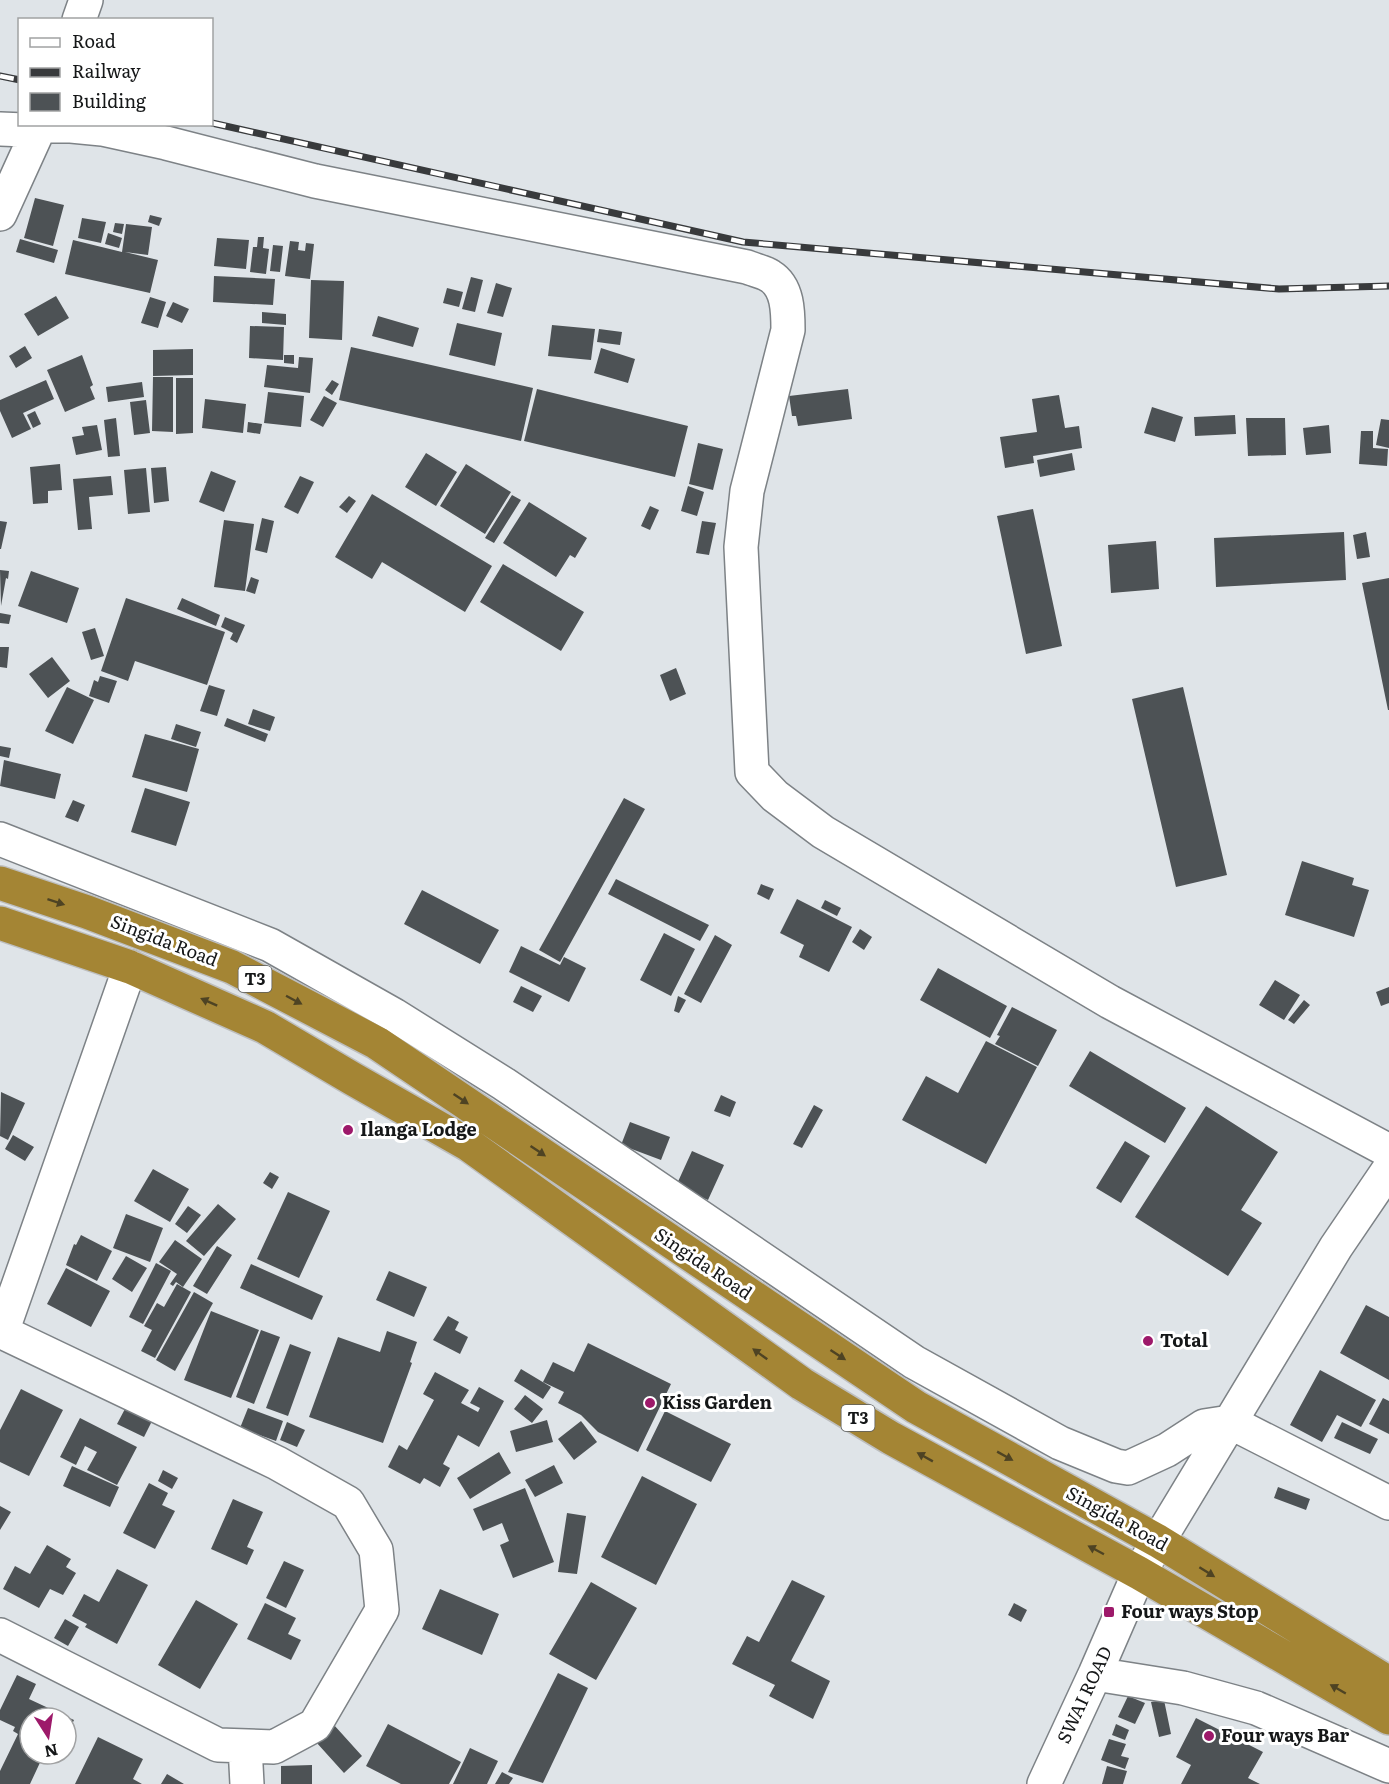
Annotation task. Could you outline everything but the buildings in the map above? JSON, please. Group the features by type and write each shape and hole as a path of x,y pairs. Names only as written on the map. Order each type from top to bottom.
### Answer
{"highway":[{"name":"Singida Road","path":"0,883 87,912 232,967 377,1043 916,1407 1158,1541 1389,1683"},
{"name":"Singida Road","path":"0,923 130,967 265,1027 469,1145 802,1384 891,1438 1139,1573 1389,1718"}],"street":[{"path":"81,18 86,0"},
{"path":"0,129 25,130 37,126"},
{"path":"0,214 40,126"},
{"path":"71,126 102,129 166,143 315,181 747,267 771,276 782,288 788,309 788,330 747,491 741,547 752,772 775,796 823,832 1110,1002 1389,1151"},
{"path":"0,839 270,945 373,1003 504,1084 914,1362 1060,1443 1116,1466 1128,1468 1167,1450 1204,1426 1230,1422 1389,1503"},
{"path":"0,1635 218,1745 274,1747 315,1725 382,1610 376,1550 348,1503 277,1464 1,1332 130,967"},
{"name":"SWAI ROAD","path":"1044,1784 1139,1573 1336,1246 1389,1168"},
{"path":"1095,1674 1183,1689 1256,1708 1389,1766"},
{"path":"245,1746 247,1784"}],"railway":[{"path":"0,76 18,80"},
{"path":"213,123 743,242 1279,289 1389,286"}],"place":[{"name":"Ilanga Lodge","path":"348,1130"},
{"name":"Total","path":"1148,1341"},
{"name":"Kiss Garden","path":"650,1403"},
{"name":"Four ways Stop","path":"1109,1612"},
{"name":"Four ways Bar","path":"1209,1736"}]}
